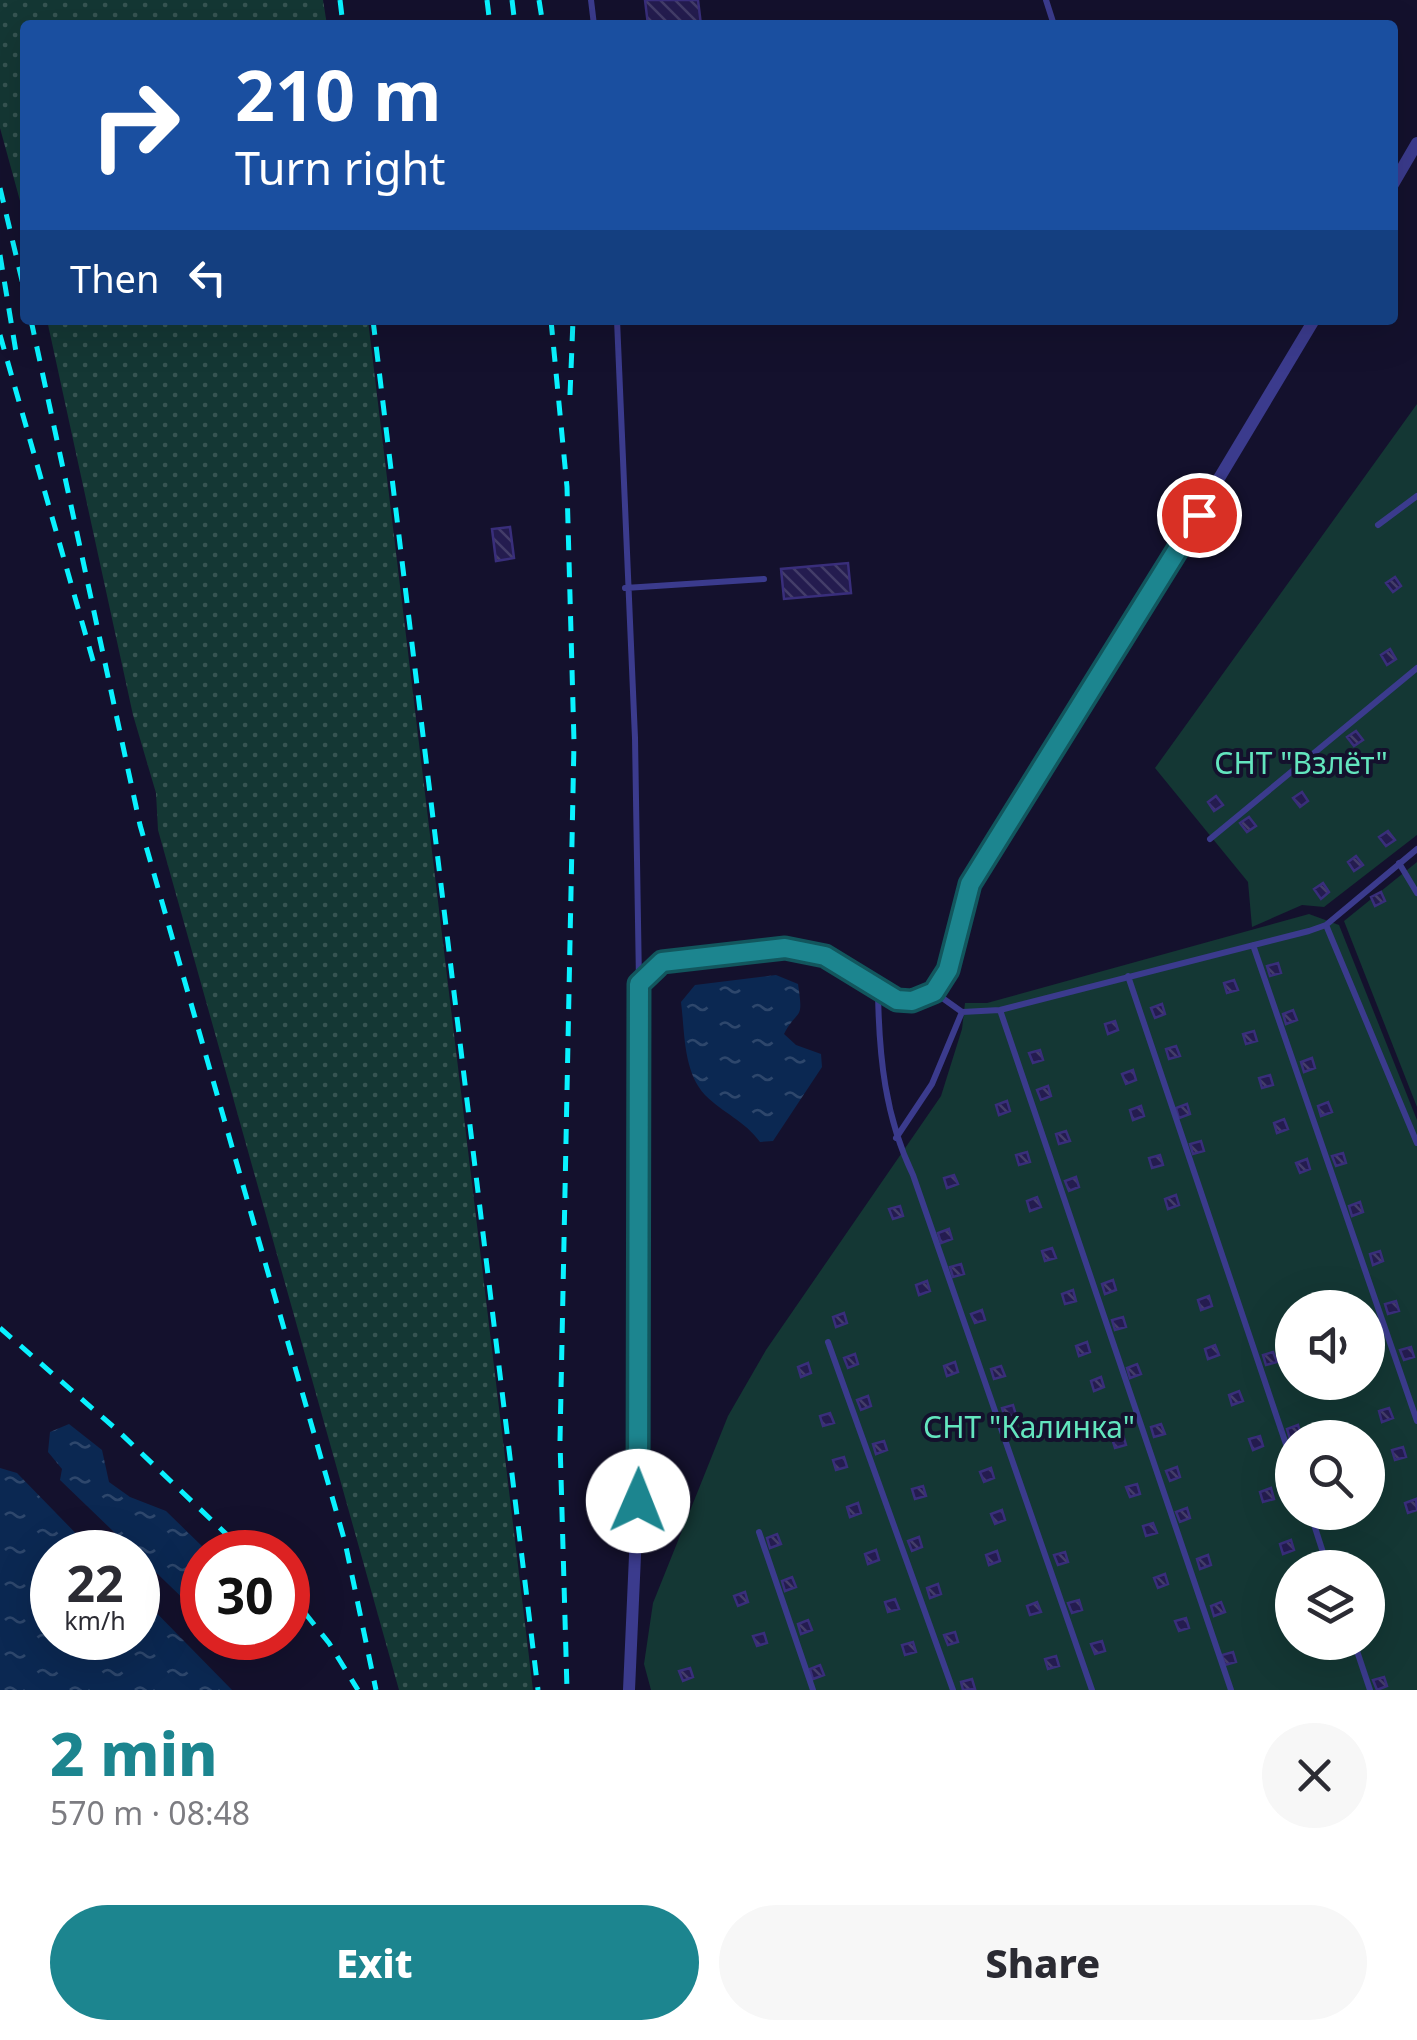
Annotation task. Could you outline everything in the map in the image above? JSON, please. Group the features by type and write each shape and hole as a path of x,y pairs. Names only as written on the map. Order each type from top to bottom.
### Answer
{"street":[{"path":"1398,176 1417,143"},
{"path":"629,1690 640,1414 639,984 662,962 785,948 825,956 897,1000 912,1001 934,992 948,970 970,884 1148,600 1311,325"}],"lane":[{"path":"616,325 625,588 635,738 639,984"},
{"path":"1378,525 1417,496"},
{"path":"625,588 764,579"},
{"path":"1210,839 1417,668"},
{"path":"934,992 962,1012 1000,1010 1326,925 1417,849"},
{"path":"1400,863 1417,894"},
{"path":"1326,925 1417,1143"},
{"path":"1253,945 1417,1420"},
{"path":"1128,976 1278,1420"},
{"path":"878,991 878,1039 895,1138 920,1194 1092,1690"},
{"path":"1000,1010 1231,1690"},
{"path":"895,1138 932,1084 954,1040 962,1012"},
{"path":"828,1342 953,1690"},
{"path":"758,1532 813,1690"},
{"path":"1360,1660 1370,1690"}],"green space":[{"path":"0,0 323,0 326,20 20,20 20,201 0,128"},
{"path":"48,325 369,325 533,1690 399,1690 158,830 156,793 133,715"},
{"name":"СНТ \"Взлёт\"","path":"1417,404 1417,835 1324,907 1302,905 1252,927 1248,882 1155,768"},
{"path":"1417,862 1417,1107 1344,921"},
{"name":"СНТ \"Калинка\"","path":"1309,914 1339,925 1417,1120 1417,1690 651,1690 644,1664 653,1603 728,1416 766,1350 941,1096 962,1029 965,1003 987,1003"}],"water":[{"path":"776,975 798,984 800,996 798,1014 784,1034 796,1045 821,1054 822,1067 773,1141 760,1142 698,1085 686,1051 681,1002 695,985"},
{"path":"69,1424 102,1450 109,1482 130,1497 166,1511 185,1530 180,1530 180,1596 160,1576 160,1530 112,1530 60,1480 62,1469 48,1452 50,1432"},
{"path":"0,1468 17,1473 73,1530 30,1530 30,1660 160,1660 160,1616 180,1637 180,1660 203,1660 232,1690 0,1690"}],"building":[{"path":"645,0 698,0 700,20 647,20"},
{"path":"510,527 514,558 496,561 492,529"},
{"path":"848,563 851,593 784,599 781,569"},
{"path":"1395,577 1401,586 1393,592 1386,583"},
{"path":"1390,649 1396,659 1387,665 1381,655"},
{"path":"1356,731 1363,740 1354,746 1347,737"},
{"path":"1333,754 1340,763 1331,769 1324,760"},
{"path":"1302,792 1308,801 1300,807 1293,798"},
{"path":"1216,796 1223,805 1214,811 1208,802"},
{"path":"1249,817 1256,826 1247,832 1240,823"},
{"path":"1388,831 1395,840 1386,846 1379,837"},
{"path":"1356,856 1363,865 1354,871 1348,862"},
{"path":"1323,883 1329,892 1321,899 1314,889"},
{"path":"1381,892 1385,901 1375,906 1371,897"},
{"path":"1278,963 1281,973 1270,976 1267,966"},
{"path":"1234,980 1238,990 1227,993 1224,983"},
{"path":"1162,1004 1165,1014 1155,1018 1151,1008"},
{"path":"1293,1010 1297,1020 1286,1024 1283,1014"},
{"path":"1115,1021 1118,1030 1108,1034 1105,1024"},
{"path":"1254,1031 1257,1041 1246,1044 1243,1034"},
{"path":"1176,1046 1180,1056 1169,1059 1166,1049"},
{"path":"1040,1050 1043,1060 1033,1063 1029,1053"},
{"path":"1312,1058 1315,1068 1304,1072 1301,1062"},
{"path":"1133,1070 1136,1080 1126,1084 1122,1074"},
{"path":"1270,1075 1273,1085 1262,1088 1259,1078"},
{"path":"1048,1086 1051,1096 1041,1100 1037,1090"},
{"path":"1007,1101 1010,1111 999,1115 996,1105"},
{"path":"1328,1102 1332,1112 1321,1116 1318,1106"},
{"path":"1187,1104 1190,1114 1179,1118 1176,1108"},
{"path":"1141,1106 1144,1116 1133,1120 1130,1110"},
{"path":"1284,1119 1288,1129 1277,1133 1274,1123"},
{"path":"1066,1131 1070,1141 1059,1144 1056,1134"},
{"path":"1201,1141 1204,1151 1193,1154 1190,1144"},
{"path":"1027,1152 1030,1162 1019,1165 1016,1155"},
{"path":"1343,1153 1346,1163 1336,1166 1332,1156"},
{"path":"1160,1155 1163,1165 1152,1168 1149,1158"},
{"path":"1307,1159 1310,1169 1300,1173 1296,1163"},
{"path":"954,1175 958,1184 947,1188 944,1178"},
{"path":"1076,1177 1079,1187 1069,1191 1065,1181"},
{"path":"1176,1195 1179,1205 1168,1209 1165,1199"},
{"path":"1037,1197 1041,1207 1030,1211 1027,1201"},
{"path":"1360,1202 1363,1212 1352,1216 1349,1206"},
{"path":"900,1206 903,1216 893,1219 889,1209"},
{"path":"949,1229 952,1239 941,1243 938,1233"},
{"path":"1052,1248 1056,1258 1045,1261 1042,1251"},
{"path":"1380,1251 1383,1261 1373,1265 1370,1254"},
{"path":"961,1264 964,1274 953,1277 950,1267"},
{"path":"1113,1280 1116,1290 1105,1294 1102,1284"},
{"path":"927,1281 930,1291 919,1295 916,1285"},
{"path":"1073,1290 1076,1301 1065,1304 1062,1294"},
{"path":"1209,1296 1212,1306 1201,1310 1198,1300"},
{"path":"1396,1301 1399,1311 1388,1314 1385,1304"},
{"path":"982,1310 985,1320 975,1323 971,1314"},
{"path":"844,1313 847,1323 836,1327 833,1317"},
{"path":"1123,1317 1126,1327 1115,1330 1112,1320"},
{"path":"1087,1342 1090,1352 1079,1356 1076,1346"},
{"path":"1215,1345 1219,1355 1208,1359 1205,1349"},
{"path":"1411,1347 1414,1357 1404,1360 1400,1350"},
{"path":"1273,1352 1275,1363 1266,1365 1263,1355"},
{"path":"855,1354 858,1364 848,1368 844,1358"},
{"path":"955,1362 958,1372 947,1376 944,1366"},
{"path":"808,1363 811,1373 801,1377 798,1367"},
{"path":"1137,1364 1141,1374 1130,1378 1127,1368"},
{"path":"1001,1366 1005,1376 994,1379 991,1369"},
{"path":"1101,1377 1104,1387 1094,1391 1091,1381"},
{"path":"1239,1391 1243,1401 1232,1405 1229,1395"},
{"path":"868,1396 871,1406 861,1410 857,1400"},
{"path":"1013,1405 1016,1415 1005,1418 1002,1408"},
{"path":"1389,1408 1393,1418 1381,1420 1379,1411"},
{"path":"830,1413 834,1423 823,1426 820,1416"},
{"path":"1161,1424 1165,1434 1154,1437 1151,1427"},
{"path":"1123,1435 1126,1445 1115,1448 1112,1438"},
{"path":"1260,1436 1263,1446 1253,1450 1249,1439"},
{"path":"884,1441 887,1450 876,1454 873,1444"},
{"path":"1403,1447 1406,1457 1395,1460 1392,1450"},
{"path":"844,1457 847,1467 836,1470 833,1460"},
{"path":"1177,1467 1180,1477 1170,1481 1166,1471"},
{"path":"991,1468 994,1478 984,1482 980,1472"},
{"path":"1137,1484 1140,1494 1130,1497 1126,1487"},
{"path":"923,1486 926,1496 915,1499 912,1489"},
{"path":"1271,1488 1274,1499 1263,1502 1260,1492"},
{"path":"1416,1499 1417,1510 1408,1513 1405,1503"},
{"path":"858,1503 861,1513 850,1517 847,1507"},
{"path":"1187,1508 1190,1518 1180,1522 1176,1512"},
{"path":"1002,1510 1005,1520 995,1524 991,1514"},
{"path":"1153,1523 1157,1533 1146,1536 1143,1526"},
{"path":"777,1534 781,1544 770,1548 767,1538"},
{"path":"919,1537 922,1547 912,1551 908,1541"},
{"path":"1291,1540 1294,1550 1282,1550 1280,1544"},
{"path":"876,1550 879,1560 868,1564 865,1554"},
{"path":"997,1551 1000,1561 989,1565 986,1555"},
{"path":"1065,1552 1068,1562 1058,1565 1054,1555"},
{"path":"1208,1555 1211,1565 1200,1569 1197,1559"},
{"path":"1165,1574 1168,1584 1158,1588 1154,1578"},
{"path":"792,1577 796,1587 785,1591 782,1581"},
{"path":"938,1584 941,1594 930,1598 927,1588"},
{"path":"745,1592 748,1602 738,1606 734,1596"},
{"path":"895,1599 899,1609 888,1612 885,1602"},
{"path":"1079,1600 1082,1610 1072,1613 1068,1603"},
{"path":"1037,1602 1041,1612 1030,1615 1027,1606"},
{"path":"1221,1602 1225,1612 1214,1616 1211,1606"},
{"path":"1186,1618 1189,1628 1179,1631 1175,1621"},
{"path":"808,1620 812,1630 801,1634 798,1624"},
{"path":"955,1632 958,1642 948,1645 944,1635"},
{"path":"764,1633 767,1643 757,1646 753,1636"},
{"path":"1102,1641 1105,1651 1095,1654 1091,1644"},
{"path":"913,1642 916,1652 905,1655 902,1645"},
{"path":"1233,1652 1236,1662 1225,1665 1222,1655"},
{"path":"1056,1656 1059,1666 1048,1669 1045,1659"},
{"path":"820,1665 824,1675 813,1679 810,1669"},
{"path":"690,1668 693,1677 683,1681 679,1671"},
{"path":"1384,1677 1387,1686 1377,1690 1373,1680"},
{"path":"972,1679 975,1689 963,1690 961,1682"}],"railway":[{"path":"340,0 342,20"},
{"path":"487,0 489,20"},
{"path":"512,0 514,20"},
{"path":"539,0 542,20"},
{"path":"0,188 20,272"},
{"path":"0,255 16,352"},
{"path":"32,325 140,825 345,1542 376,1690"},
{"path":"374,325 538,1690"},
{"path":"551,325 567,487 574,742 560,1441 567,1690"},
{"path":"570,395 573,325"},
{"path":"0,335 96,671"},
{"path":"0,1328 116,1429 222,1530"},
{"path":"310,1619 358,1690"}],"route":[{"path":"638,1501 639,984 648,970 662,962 785,948 825,956 897,1000 926,998 934,992 948,970 970,884 1199,515"}]}
